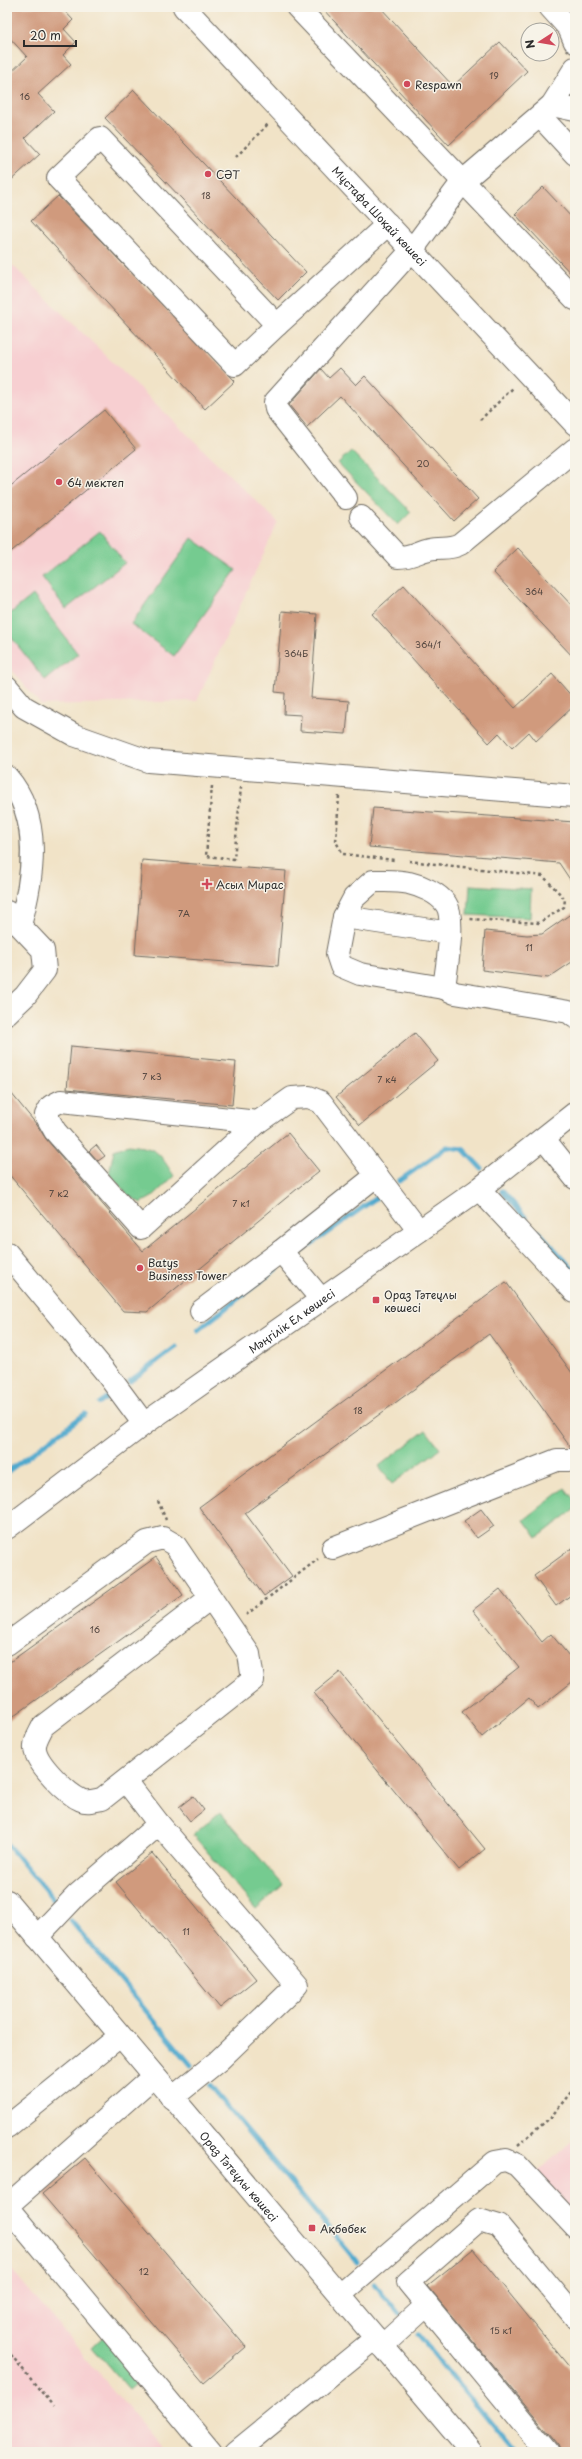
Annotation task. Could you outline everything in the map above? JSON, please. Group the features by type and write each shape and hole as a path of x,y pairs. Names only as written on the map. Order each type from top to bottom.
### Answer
{"street":[{"name":"Мұстафа Шоқай көшесі","path":"184,7 575,424"},
{"path":"297,7 575,299"},
{"path":"550,7 570,28 575,42"},
{"path":"346,498 276,409 276,402 412,250 463,181 546,111 575,68"},
{"path":"546,111 575,110"},
{"path":"546,111 575,154"},
{"path":"277,325 100,138 58,178 235,365 388,224"},
{"path":"361,517 398,557 412,557 429,549 451,548 460,544 575,449"},
{"path":"7,687 24,707 74,735 148,761 575,796"},
{"path":"7,776 18,789 28,812 31,834 32,863 29,894 14,918 43,950 44,970 25,996 7,1013"},
{"path":"444,988 450,925 447,905 436,894 409,883 372,881 354,898 344,917 337,954 341,966 360,974 444,988 455,993 569,1012 575,1017"},
{"path":"344,917 450,925"},
{"path":"258,1122 61,1101 51,1106 46,1115 55,1131 141,1228 258,1122 292,1098 309,1097 321,1102 418,1231"},
{"name":"Мәңгілік Ел көшесі","path":"7,1528 144,1424 479,1189 575,1113"},
{"path":"544,1139 575,1178"},
{"path":"201,1311 281,1251 376,1176"},
{"path":"479,1189 575,1292"},
{"path":"281,1251 322,1299"},
{"path":"7,1253 104,1370 144,1424"},
{"path":"333,1548 557,1460 575,1460"},
{"path":"7,1644 147,1542 163,1538 174,1545 209,1599 231,1626 249,1654 253,1680 102,1799 89,1802 80,1800 60,1785 38,1758 35,1749 37,1738 43,1726 209,1599"},
{"path":"126,1781 159,1824 296,1985 218,2061 172,2098"},
{"path":"37,1937 77,1895 159,1824"},
{"name":"Ораз Тәтеұлы көшесі","path":"7,1901 472,2452"},
{"path":"7,2127 120,2036"},
{"path":"154,2076 7,2207 211,2452"},
{"path":"340,2295 495,2162 506,2160 517,2165 575,2228"},
{"path":"548,2452 408,2282 479,2220 499,2226 575,2317"},
{"path":"236,2452 427,2305"}],"path":[{"path":"236,157 281,110"},
{"path":"480,420 528,374"},
{"path":"214,766 206,856 234,859 243,768"},
{"path":"341,777 336,842 343,854 397,860"},
{"path":"405,861 543,876 565,899 564,907 539,923 450,925"},
{"path":"231,1626 333,1548"},
{"path":"506,2160 510,2152 551,2117 575,2087"},
{"path":"7,2350 53,2406"}],"shaded area":[{"path":"7,260 278,522 197,701 41,705 7,664"},
{"path":"575,2138 575,2225 531,2178"},
{"path":"7,2264 165,2452 7,2452"}],"green space":[{"path":"351,451 411,512 398,525 338,463"},
{"path":"100,531 125,563 66,609 42,577"},
{"path":"192,538 236,570 174,656 131,624"},
{"path":"33,595 78,654 45,680 7,632 7,616"},
{"path":"470,885 531,889 530,918 468,915"},
{"path":"128,1145 146,1148 156,1152 174,1176 152,1197 141,1203 129,1196 109,1174 114,1150"},
{"path":"426,1430 440,1449 392,1484 379,1466"},
{"path":"565,1488 575,1501 575,1509 537,1538 524,1520"},
{"path":"220,1812 283,1885 256,1909 193,1835"},
{"path":"105,2335 143,2378 129,2390 92,2347"}],"building":[{"path":"7,7 61,7 73,20 64,29 76,42 63,55 71,64 38,94 54,111 25,138 40,154 7,184 7,76 27,57 7,35"},
{"path":"321,7 380,7 453,86 500,42 527,71 449,145"},
{"path":"134,90 306,272 278,300 105,118"},
{"path":"543,187 575,221 575,278 515,214"},
{"path":"58,196 235,381 205,409 31,221"},
{"path":"340,368 356,385 365,376 478,499 454,521 340,396 307,427 289,405 321,369 329,378"},
{"name":"64 мектеп","path":"104,410 136,449 7,555 7,489"},
{"path":"518,548 575,609 575,659 493,572"},
{"path":"404,585 515,708 552,674 575,700 575,705 536,741 529,732 512,748 499,733 489,743 372,614"},
{"path":"282,611 317,614 311,698 349,701 346,734 300,731 301,715 284,714 285,693 275,692"},
{"path":"373,808 575,822 575,887 559,863 369,847"},
{"path":"142,860 286,871 278,966 135,955"},
{"path":"575,911 575,960 548,978 482,970 485,931 527,935 542,934"},
{"path":"415,1033 438,1061 360,1125 336,1097"},
{"path":"71,1046 236,1062 232,1105 67,1089"},
{"path":"7,1088 37,1125 46,1139 143,1251 288,1133 319,1171 147,1312 123,1311 7,1172"},
{"path":"96,1145 105,1156 98,1161 89,1151"},
{"path":"506,1282 575,1377 575,1448 571,1448 489,1334 245,1513 292,1576 264,1596 199,1507"},
{"path":"481,1509 494,1526 477,1538 464,1521"},
{"path":"575,1546 575,1592 556,1606 534,1576"},
{"path":"156,1557 183,1595 7,1721 7,1664"},
{"path":"500,1589 542,1642 551,1634 574,1662 575,1674 572,1682 538,1709 529,1698 482,1737 462,1712 519,1667 473,1610"},
{"path":"340,1672 485,1849 459,1870 314,1693"},
{"path":"193,1796 204,1810 190,1821 179,1807"},
{"path":"152,1853 256,1979 220,2008 116,1882"},
{"path":"85,2158 246,2347 204,2383 42,2194"},
{"path":"473,2249 575,2374 575,2452 561,2452 558,2444 427,2286"}],"waterway":[{"path":"399,1181 447,1147 463,1149 481,1168"},
{"path":"502,1191 526,1218"},
{"path":"300,1252 376,1198"},
{"path":"539,1232 575,1272"},
{"path":"198,1330 277,1268"},
{"path":"130,1381 176,1347"},
{"path":"100,1403 107,1398"},
{"path":"7,1472 85,1414"},
{"path":"7,1844 53,1899"},
{"path":"71,1921 191,2065"},
{"path":"210,2086 357,2262"},
{"path":"375,2284 399,2314"},
{"path":"418,2335 515,2452"}],"place":[{"name":"Respawn","path":"407,84"},
{"name":"СӘТ","path":"208,174"},
{"name":"64 мектеп","path":"59,482"},
{"name":"Асыл Мирас","path":"207,884"},
{"name":"Batys Business Tower","path":"140,1268"},
{"name":"Ораз Тәтеұлы көшесі","path":"376,1300"},
{"name":"Ақбөбек","path":"312,2228"}]}
